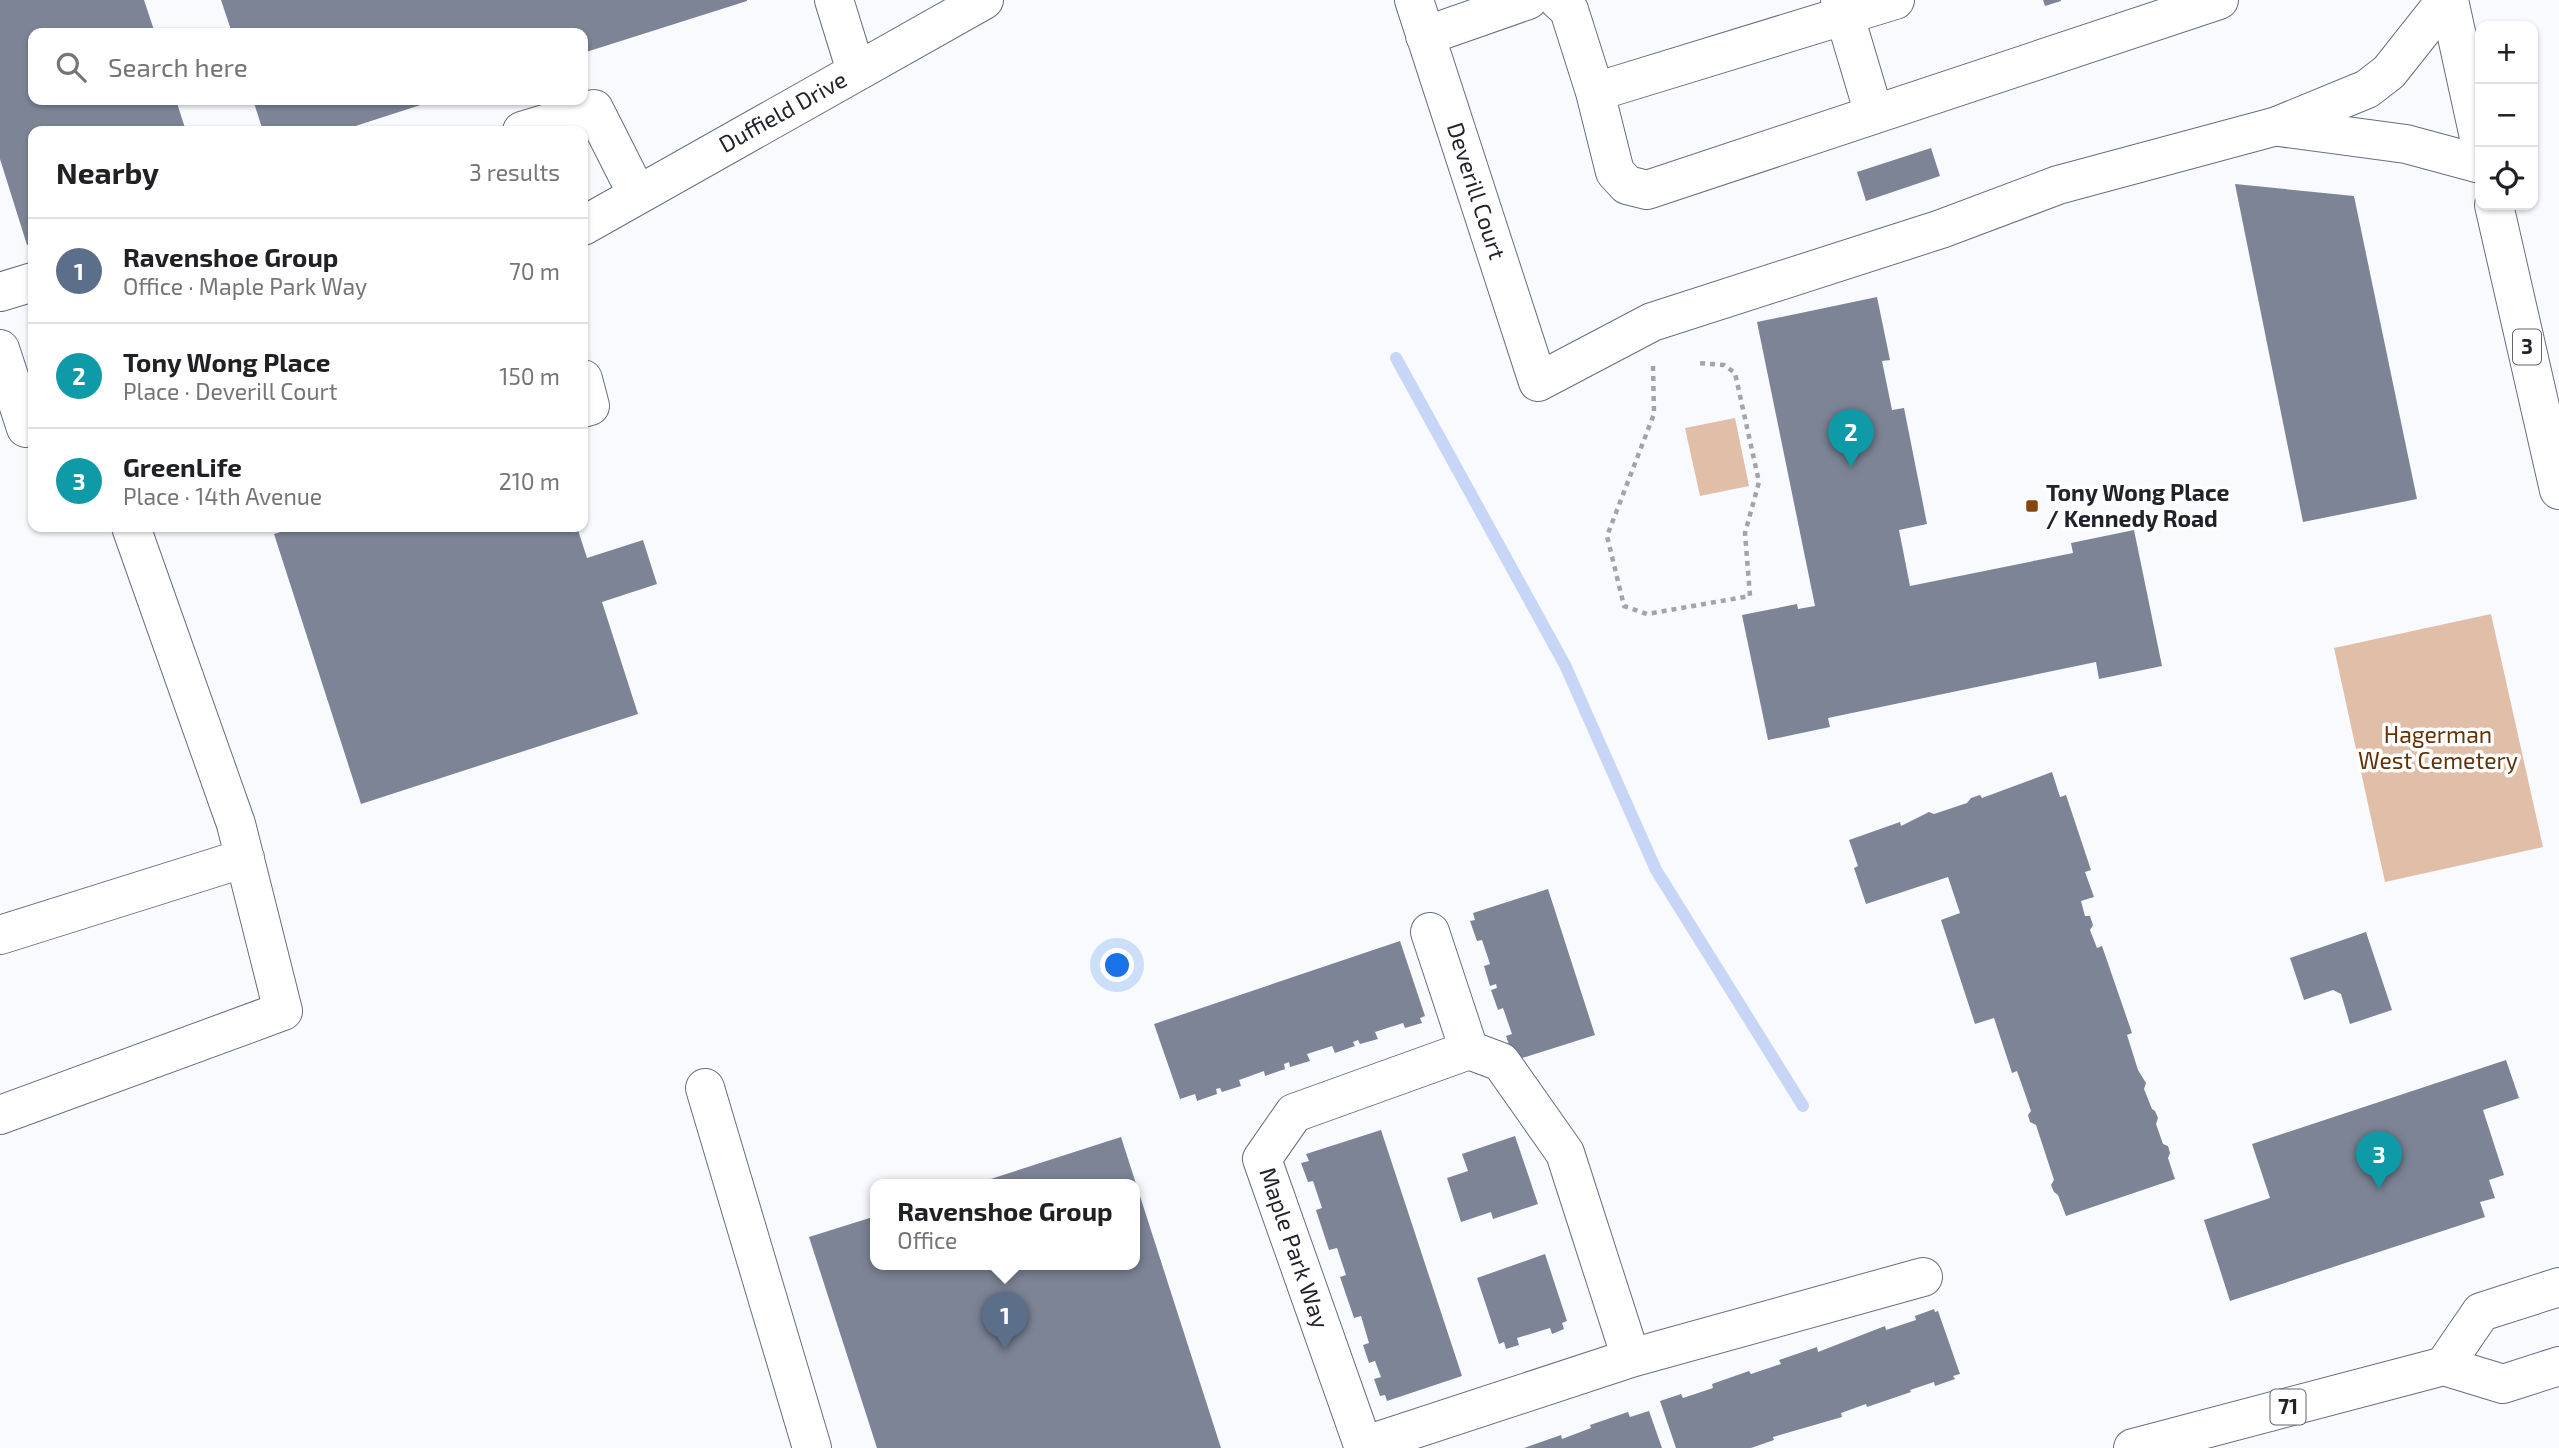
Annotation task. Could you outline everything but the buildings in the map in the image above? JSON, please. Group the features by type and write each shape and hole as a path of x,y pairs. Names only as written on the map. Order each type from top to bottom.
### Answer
{"street":[{"path":"834,0 856,71"},
{"name":"Duffield Drive","path":"588,223 984,0"},
{"name":"Deverill Court","path":"1414,0 1538,382 1652,322"},
{"path":"1425,36 1528,0"},
{"path":"1558,0 1569,10 1595,92 1615,172 1627,185 1647,190 2219,0"},
{"path":"1595,92 1842,8 1895,0"},
{"path":"1652,322 1941,229 2057,185 2277,126 2367,89 2381,79 2447,0"},
{"path":"2447,0 2475,120"},
{"path":"1842,8 1874,114"},
{"path":"538,126 594,109 637,194"},
{"path":"2277,126 2406,144 2475,163"},
{"name":"3","path":"2495,210 2559,490"},
{"path":"0,292 28,284"},
{"path":"0,349 20,429"},
{"path":"0,1115 283,1011 236,824 133,532"},
{"path":"0,935 245,858"},
{"path":"1430,932 1469,1051 1501,1062 1565,1153 1631,1359"},
{"name":"Maple Park Way","path":"1469,1051 1294,1113 1262,1159 1363,1447 1631,1359 1923,1277"},
{"path":"705,1088 812,1448"},
{"path":"2559,1287 2481,1312 2444,1366 2503,1384 2559,1366"},
{"name":"71","path":"2133,1448 2444,1366"}],"path":[{"path":"1652,322 1654,414 1607,536 1624,606 1647,614 1750,596 1745,533 1759,482 1735,373 1724,365 1698,363"}],"green space":[{"path":"1735,418 1749,486 1700,496 1685,428"},
{"name":"Hagerman West Cemetery","path":"2491,614 2543,847 2385,882 2334,648"}],"waterway":[{"path":"1396,358 1565,665 1656,870 1803,1106"}],"place":[{"name":"Tony Wong Place","path":"1851,467"},
{"name":"Tony Wong Place / Kennedy Road","path":"2032,506"},
{"name":"GreenLife","path":"2379,1189"},
{"name":"Ravenshoe Group","path":"1005,1350"}]}
